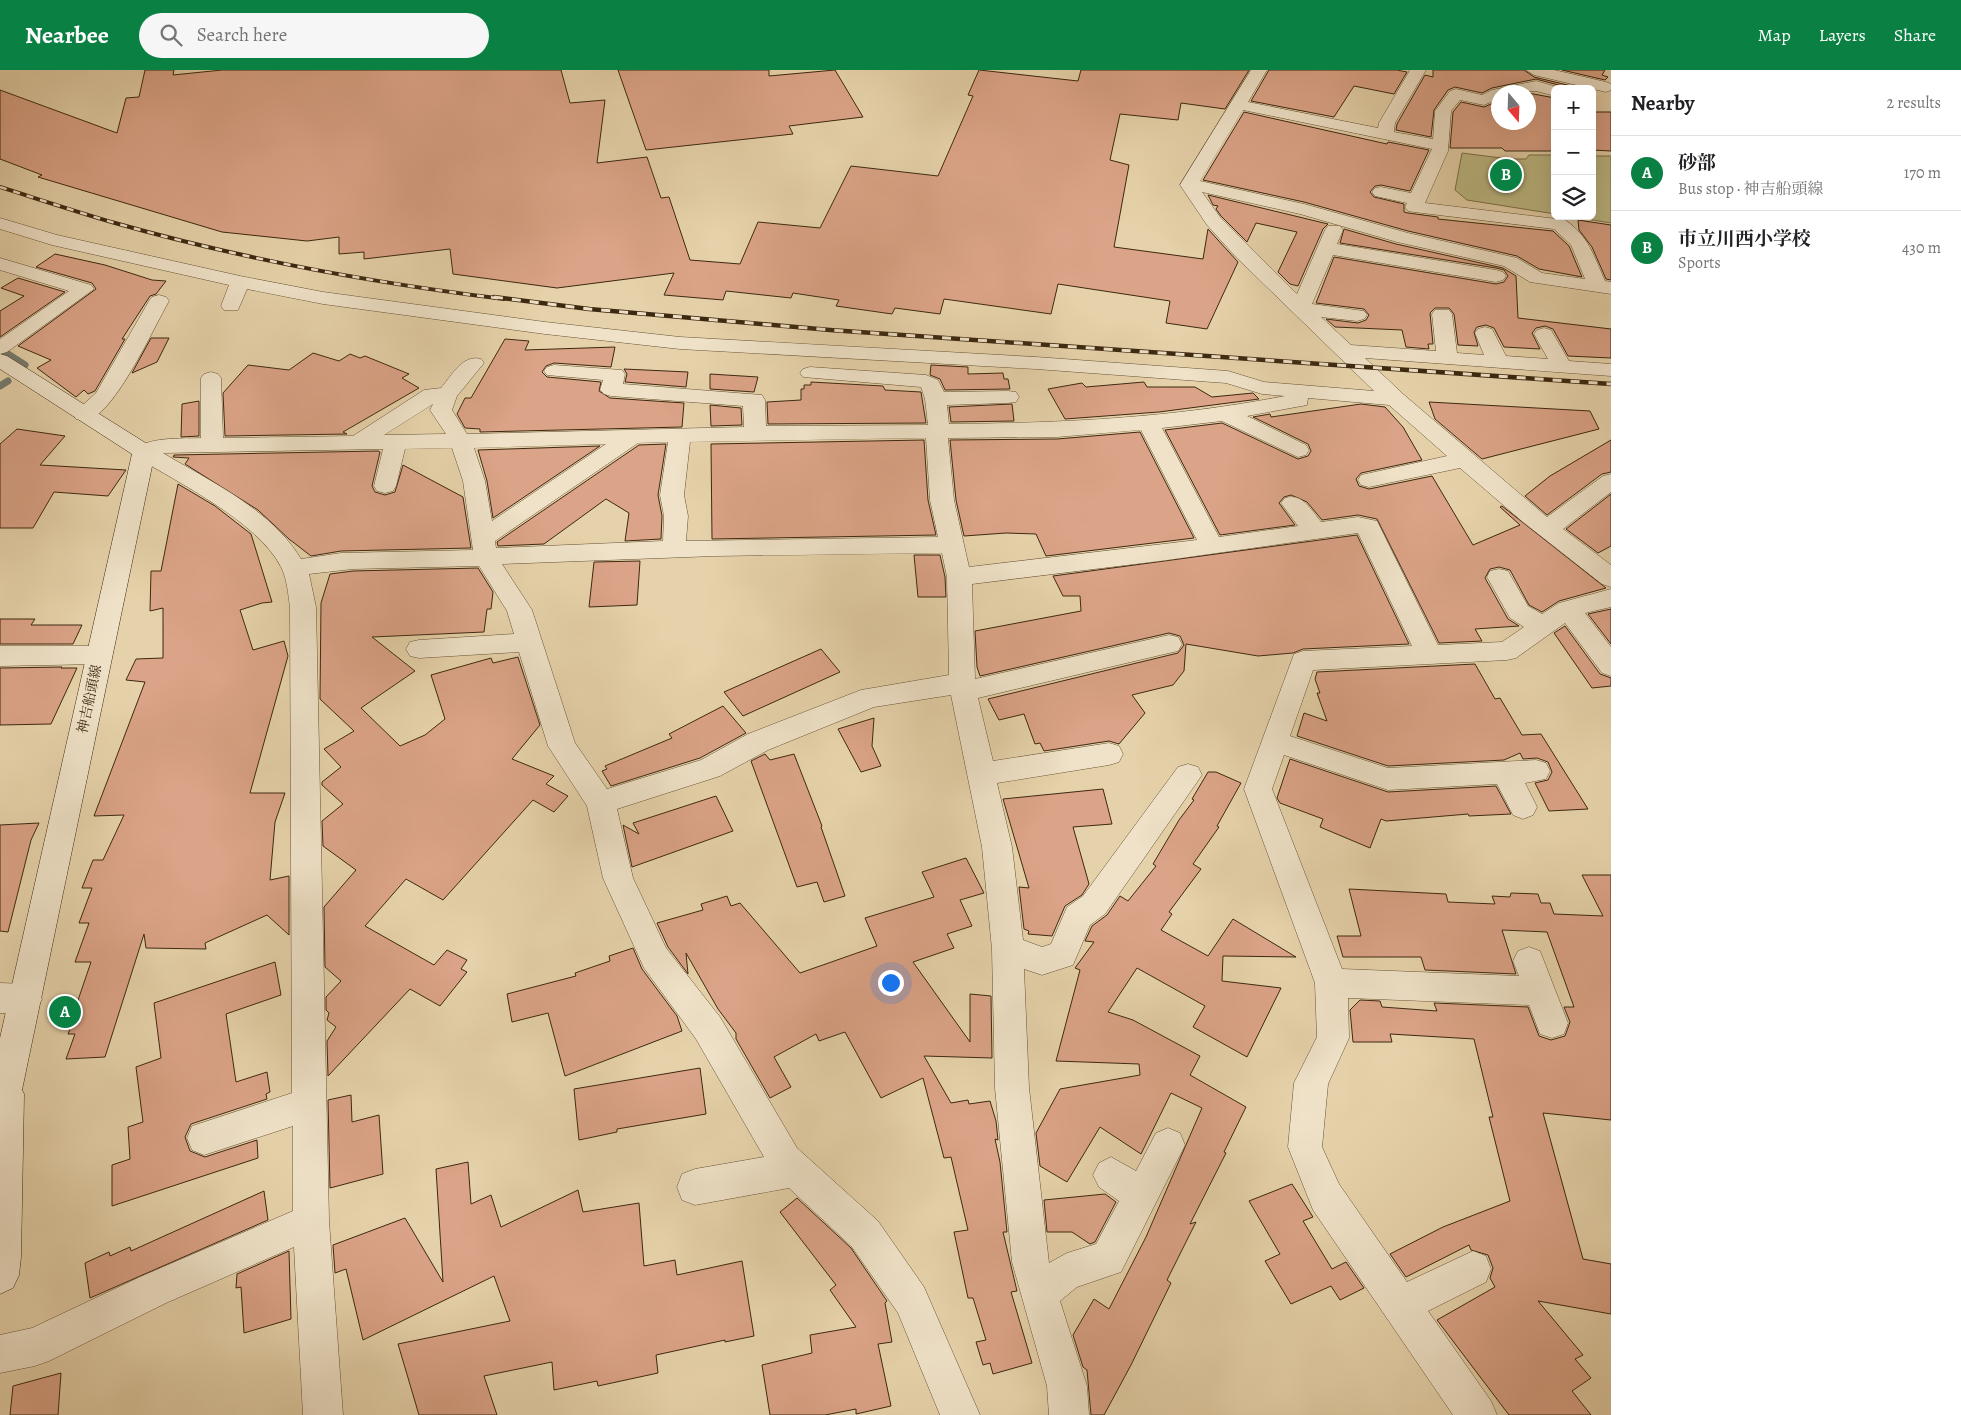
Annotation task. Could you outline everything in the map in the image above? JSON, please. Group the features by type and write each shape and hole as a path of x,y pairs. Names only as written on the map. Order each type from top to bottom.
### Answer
{"street":[{"path":"1190,184 1244,98 1259,70"},
{"path":"1387,127 1403,84 1418,70"},
{"path":"1534,70 1608,81 1598,102"},
{"path":"1536,86 1551,90"},
{"path":"1491,96 1484,100 1456,94 1443,110 1440,146 1414,207 1496,238 1510,262 1537,278"},
{"path":"1244,98 1304,102"},
{"path":"1244,98 1387,127 1440,146"},
{"path":"1370,116 1387,127"},
{"path":"1190,184 1304,209 1339,220 1496,238 1559,224 1576,236 1590,262 1592,274 1605,288"},
{"path":"1190,184 1213,222 1300,309 1395,399 1547,529 1611,578"},
{"path":"1381,192 1418,200"},
{"path":"1300,309 1339,220"},
{"path":"0,222 52,239 240,282 323,298 431,314 680,343 1036,363 1228,377 1262,388 1395,399"},
{"path":"1327,248 1515,279 1537,278 1605,288"},
{"path":"1590,262 1611,265"},
{"path":"0,348 84,289 4,269"},
{"path":"231,306 240,282"},
{"path":"84,414 104,397 159,301"},
{"path":"1300,309 1357,315"},
{"path":"1442,314 1447,358"},
{"path":"1485,334 1498,362"},
{"path":"1544,334 1562,366"},
{"path":"1346,351 1611,370"},
{"path":"0,360 224,501 280,546 294,569 303,608 311,1221 323,1415"},
{"path":"474,363 447,394 441,410 461,442 474,481 484,548 519,610 562,746 601,803 618,878 655,958 708,1028 785,1160 865,1234 911,1300 960,1415"},
{"path":"554,371 615,374 611,390 716,392 754,400 755,433"},
{"path":"810,373 926,381 931,384 936,399 942,500 960,577 963,687 997,847 1008,949 1012,1088 1030,1262 1068,1386 1068,1415"},
{"path":"211,378 212,445"},
{"path":"144,452 162,446 461,442 755,433 1057,430 1148,424 1225,414 1304,399 1310,392"},
{"path":"356,442 432,395 447,394"},
{"path":"936,399 1008,397"},
{"path":"1225,414 1298,450"},
{"path":"1148,424 1212,546"},
{"path":"674,549 676,516 672,495 680,435"},
{"path":"484,548 633,436"},
{"path":"385,486 396,442"},
{"name":"神吉船頭線","path":"0,1113 13,998 98,656 144,452"},
{"path":"1369,480 1467,460"},
{"path":"1547,529 1611,481"},
{"path":"1293,503 1315,531"},
{"path":"960,577 1212,546 1358,524 1370,527 1429,654"},
{"path":"294,569 308,565 484,548 515,554 674,549 953,545"},
{"path":"1499,577 1519,612 1543,626"},
{"path":"1477,1415 1326,1197 1306,1147 1311,1083 1333,1038 1330,983 1258,789 1303,661 1507,651 1568,609 1611,598"},
{"path":"1568,609 1611,666"},
{"path":"419,649 528,642"},
{"path":"601,803 710,768 758,742 870,697 963,687 1169,644"},
{"path":"0,656 98,656"},
{"path":"1274,741 1388,778 1536,771"},
{"path":"982,774 1109,754"},
{"path":"1505,772 1523,807"},
{"path":"1008,949 1042,961 1062,955 1078,916 1094,904 1188,775"},
{"path":"1530,960 1539,991 1552,1023"},
{"path":"1330,983 1539,991"},
{"path":"0,1276 3,1257 4,1087"},
{"path":"204,1138 309,1104"},
{"path":"1040,1293 1067,1272 1108,1259 1168,1145"},
{"path":"695,1187 795,1169"},
{"path":"1110,1174 1141,1195"},
{"path":"0,1354 35,1347 153,1290 311,1221"},
{"path":"1400,1305 1473,1269"}],"shaded area":[{"path":"1462,153 1509,159 1526,159 1529,155 1551,155 1551,213 1467,200 1455,190"},
{"path":"1596,156 1611,156 1611,223 1592,220 1596,220"}],"building":[{"path":"145,70 174,70 173,75 222,70 561,70 570,103 605,100 597,163 647,157 661,198 669,197 690,260 740,264 758,222 820,228 851,166 938,176 973,96 968,95 979,70 1078,81 1081,70 1249,70 1225,109 1181,103 1178,120 1120,114 1110,160 1129,165 1114,247 1203,259 1208,229 1238,262 1207,329 1166,323 1170,301 1058,284 1051,314 944,299 940,314 895,308 892,314 836,306 839,300 793,293 791,298 726,291 723,300 664,295 674,273 557,288 453,274 450,249 364,259 364,252 339,254 339,237 307,241 222,232 38,177 42,175 0,159 0,90 117,133 126,98 139,97"},
{"path":"618,70 769,70 769,76 835,70 863,117 789,126 793,134 646,150"},
{"path":"1269,70 1397,70 1407,72 1394,94 1354,86 1334,117 1251,101"},
{"path":"1433,70 1524,70 1534,77 1567,85 1558,85 1536,79 1507,85 1491,85 1491,88 1482,93 1455,87 1448,90 1434,110 1431,137 1396,130 1397,124 1425,75 1433,77"},
{"path":"1562,70 1605,70 1602,75 1608,77 1605,80"},
{"path":"1536,94 1551,97 1551,151 1505,151 1502,148 1450,148 1453,112 1461,102 1484,107 1491,104 1491,130 1536,130"},
{"path":"1244,112 1387,144 1388,142 1429,150 1410,191 1381,185 1375,186 1370,192 1374,197 1404,204 1404,212 1408,213 1438,217 1438,219 1553,231 1569,246 1582,277 1539,269 1517,256 1408,231 1304,202 1203,180"},
{"path":"1596,112 1611,112 1611,151 1596,150"},
{"path":"1208,195 1328,224 1323,229 1298,286 1290,284 1278,272 1297,232 1256,223 1247,242 1221,216 1216,209 1218,206 1213,205"},
{"path":"1578,220 1611,225 1611,280 1606,279 1592,247 1579,230"},
{"path":"1344,229 1396,244 1503,268 1516,276 1518,318 1611,329 1611,358 1568,356 1553,329 1545,326 1536,328 1532,333 1540,349 1504,347 1494,328 1486,325 1477,327 1474,332 1478,346 1458,345 1454,314 1449,308 1435,308 1430,313 1433,344 1428,344 1429,349 1406,347 1402,330 1335,327 1326,319 1358,323 1366,320 1369,315 1364,309 1316,303 1334,257 1496,284 1504,282 1508,276 1504,270 1496,268 1340,243"},
{"path":"55,254 105,265 152,280 166,281 156,294 150,296 122,339 125,339 95,391 88,394 84,390 76,397 37,368 51,360 18,346 96,289 92,283 36,267"},
{"path":"18,278 65,292 0,337 0,311 24,296 1,288"},
{"path":"151,338 169,338 157,362 132,373"},
{"path":"505,339 529,341 525,350 615,347 611,367 554,363 546,366 542,372 547,377 601,382 599,391 610,398 684,403 682,427 480,432 480,429 465,428 457,414 465,398 471,398"},
{"path":"313,353 339,361 350,354 360,358 365,356 409,374 402,378 419,388 343,432 347,434 225,436 223,393 248,365 289,370"},
{"path":"931,365 968,367 968,374 1003,373 1004,379 1008,379 1010,389 945,390 940,379 930,375"},
{"path":"624,369 688,372 686,387 625,382 627,374"},
{"path":"710,374 758,377 754,392 710,389"},
{"path":"811,382 883,386 885,390 921,392 926,423 768,424 767,402 801,400 801,389 804,389 804,385 811,385"},
{"path":"1144,382 1147,387 1195,387 1212,397 1253,393 1259,399 1159,412 1065,419 1048,389 1082,383 1086,387"},
{"path":"199,401 199,436 181,437 182,404"},
{"path":"1429,402 1590,411 1599,429 1482,459 1435,419"},
{"path":"1012,404 1014,421 951,422 949,407"},
{"path":"1361,404 1385,407 1403,427 1422,460 1361,473 1356,479 1359,486 1369,489 1432,476 1473,545 1520,525 1500,507 1502,506 1606,588 1559,601 1542,612 1529,605 1510,570 1499,567 1490,569 1485,578 1508,619 1519,626 1475,629 1482,641 1439,643 1377,519 1358,515 1322,520 1307,502 1291,495 1284,497 1279,503 1295,525 1220,535 1165,430 1222,423 1298,459 1308,456 1311,451 1308,444 1253,417 1270,414 1271,417"},
{"path":"710,405 741,408 742,425 711,426"},
{"path":"17,429 65,436 40,465 126,470 108,496 54,492 33,528 0,528 0,444"},
{"path":"1140,432 1194,538 1046,556 1036,534 1006,533 964,536 956,500 950,440 1057,439"},
{"path":"924,440 928,500 936,535 712,539 711,444"},
{"path":"1611,440 1611,472 1602,474 1547,515 1525,496 1550,476"},
{"path":"666,444 658,495 662,516 661,539 625,541 629,513 606,499 544,544 498,546 497,542 639,445"},
{"path":"600,446 493,518 487,481 478,450"},
{"path":"380,452 372,486 375,492 385,495 395,492 403,465 463,497 471,548 341,551 311,556 289,539 258,510 185,464 189,458 173,457 174,455"},
{"path":"178,484 215,506 251,534 272,602 240,610 253,650 284,641 288,656 250,793 285,793 275,822 270,880 289,876 289,935 267,915 205,943 206,949 146,948 144,934 105,1057 66,1059 75,1034 68,1034 78,1009 75,1009 91,962 75,962 89,923 79,923 92,888 82,888 93,860 103,860 124,815 94,816 145,682 126,680 136,659 163,658 163,608 150,611 151,571 161,571"},
{"path":"1611,494 1611,546 1598,553 1566,529"},
{"path":"1357,535 1409,644 1303,649 1293,653 1258,656 1186,644 1184,671 1173,685 1132,695 1145,713 1119,744 1109,741 1044,751 1040,743 1035,744 1024,714 999,720 988,699 1178,653 1184,645 1180,636 1169,633 980,676 977,667 975,631 1081,611 1080,596 1063,596 1053,576"},
{"path":"914,555 940,555 945,577 946,597 918,597"},
{"path":"640,561 637,605 589,607 594,562"},
{"path":"478,568 493,592 491,609 487,609 484,632 372,637 415,671 361,708 400,746 425,735 445,719 431,675 491,658 493,663 518,657 540,725 512,759 554,776 546,784 568,796 554,812 533,800 443,900 406,879 365,926 434,965 447,950 467,960 461,969 467,972 440,1006 410,989 328,1076 327,1041 336,1027 327,1020 329,1013 326,1010 326,997 341,981 325,967 324,907 356,870 323,846 322,821 343,804 322,785 322,782 341,767 324,749 354,731 320,699 321,603 330,574 353,571"},
{"path":"1611,609 1611,644 1588,614"},
{"path":"0,619 35,619 31,625 82,625 73,644 0,644"},
{"path":"1565,626 1600,674 1611,678 1611,686 1592,688 1554,633"},
{"path":"821,649 840,672 743,716 724,692"},
{"path":"1475,664 1495,699 1500,698 1522,735 1541,734 1588,809 1549,811 1535,783 1548,780 1552,772 1548,762 1537,758 1523,759 1520,753 1504,760 1388,766 1297,736 1304,713 1327,721 1317,693 1320,693 1315,679 1317,672"},
{"path":"0,668 77,668 51,724 0,725"},
{"path":"723,706 746,733 700,758 611,786 602,771 607,769 605,766 672,738 669,734"},
{"path":"874,718 872,746 881,766 861,772 838,729"},
{"path":"765,754 770,760 794,754 822,826 845,896 824,902 817,882 797,887 751,761"},
{"path":"1290,759 1388,792 1496,786 1511,814 1469,816 1468,814 1386,821 1381,819 1370,848 1320,827 1323,819 1280,803 1277,798"},
{"path":"1208,772 1216,772 1241,783 1217,826 1219,827 1193,864 1201,869 1169,912 1172,914 1161,930 1208,956 1233,919 1296,957 1223,956 1222,981 1281,988 1247,1057 1193,1027 1205,1006 1137,968 1108,1012 1133,1020 1200,1056 1190,1075 1246,1107 1224,1152 1226,1153 1190,1224 1196,1222 1167,1280 1171,1283 1131,1365 1104,1415 1091,1415 1087,1370 1083,1367 1073,1335 1094,1299 1109,1309 1146,1237 1202,1108 1171,1093 1141,1154 1100,1127 1067,1182 1040,1166 1036,1133 1060,1089 1140,1075 1139,1064 1056,1061 1080,970 1075,968 1094,942 1085,941 1092,926 1107,915 1120,896 1128,901 1156,866 1153,864 1179,820 1194,800 1192,799"},
{"path":"1103,789 1112,824 1073,827 1089,884 1082,895 1065,906 1052,936 1028,934 1029,931 1024,929 1019,887 1029,888 1003,799"},
{"path":"716,796 733,831 632,867 623,825 639,834 633,823"},
{"path":"39,823 31,840 8,932 0,931 0,825"},
{"path":"966,858 984,893 960,900 972,926 947,934 954,948 913,962 970,1042 970,994 991,996 992,1058 924,1056 951,1103 968,1100 969,1104 990,1101 996,1121 998,1140 995,1139 1000,1162 1007,1232 1003,1232 1017,1291 1011,1292 1032,1363 993,1374 990,1363 983,1365 976,1342 986,1340 973,1298 968,1298 954,1232 968,1230 951,1157 944,1158 923,1078 881,1098 845,1032 819,1041 816,1034 774,1057 791,1087 770,1098 736,1039 736,1033 718,1009 686,953 688,974 668,947 657,923 703,910 701,904 727,896 731,906 740,903 800,973 877,946 865,918 934,897 922,872"},
{"path":"1582,875 1611,875 1611,1120 1543,1113 1583,1259 1611,1264 1611,1314 1538,1301 1583,1355 1575,1359 1591,1378 1572,1391 1591,1415 1509,1415 1437,1320 1495,1287 1490,1278 1493,1268 1488,1255 1471,1250 1469,1245 1406,1277 1390,1254 1443,1227 1510,1201 1489,1117 1493,1117 1474,1039 1390,1034 1392,1042 1353,1042 1350,1010 1360,1000 1380,1001 1382,1007 1437,1011 1434,1003 1528,1007 1539,1036 1551,1040 1565,1036 1570,1022 1564,1007 1574,1007 1547,932 1502,930 1516,974 1425,970 1421,957 1343,957 1337,936 1361,936 1349,889 1446,894 1448,902 1495,904 1492,896 1510,897 1511,893 1538,894 1541,903 1550,903 1554,914 1603,916"},
{"path":"633,948 642,969 677,1016 682,1031 565,1076 548,1013 512,1022 507,994 576,976 575,973 610,961 609,956"},
{"path":"275,962 281,995 226,1014 236,1082 267,1072 270,1092 266,1094 267,1099 191,1124 185,1137 190,1151 205,1157 257,1140 258,1158 112,1206 112,1165 130,1159 128,1127 143,1122 136,1067 161,1058 154,1003"},
{"path":"700,1068 706,1114 617,1129 617,1132 579,1140 574,1089"},
{"path":"351,1095 352,1122 379,1115 383,1174 330,1188 328,1100"},
{"path":"468,1162 471,1204 491,1195 501,1227 578,1190 583,1212 639,1203 644,1266 675,1260 677,1275 742,1261 754,1336 725,1342 725,1340 656,1355 658,1373 598,1386 597,1381 554,1390 552,1362 484,1376 497,1415 419,1415 398,1344 510,1321 494,1276 363,1340 346,1269 335,1273 333,1245 405,1218 443,1282 436,1169"},
{"path":"1292,1184 1313,1217 1303,1221 1332,1269 1346,1262 1364,1288 1340,1300 1331,1286 1291,1304 1265,1261 1280,1254 1249,1201"},
{"path":"264,1191 268,1220 90,1298 85,1263 109,1252 110,1256 130,1247 131,1251"},
{"path":"1105,1194 1116,1202 1095,1242 1090,1244 1072,1232 1047,1232 1044,1200"},
{"path":"797,1198 851,1248 887,1301 885,1303 892,1342 878,1344 891,1406 856,1414 856,1409 825,1415 770,1415 762,1365 812,1353 810,1335 856,1327 830,1290 836,1285 780,1212"},
{"path":"289,1251 291,1319 244,1333 241,1287 236,1288 237,1274"},
{"path":"61,1373 58,1415 10,1415 13,1386"}],"waterway":[{"path":"0,349 25,365"},
{"path":"0,386 8,381"}],"railway":[{"path":"0,187 115,223 260,259 357,277 504,299"},
{"path":"494,297 589,309 830,330 1611,384"}],"place":[{"name":"市立川西小学校","path":"1506,175"},
{"name":"砂部","path":"65,1012"}]}
